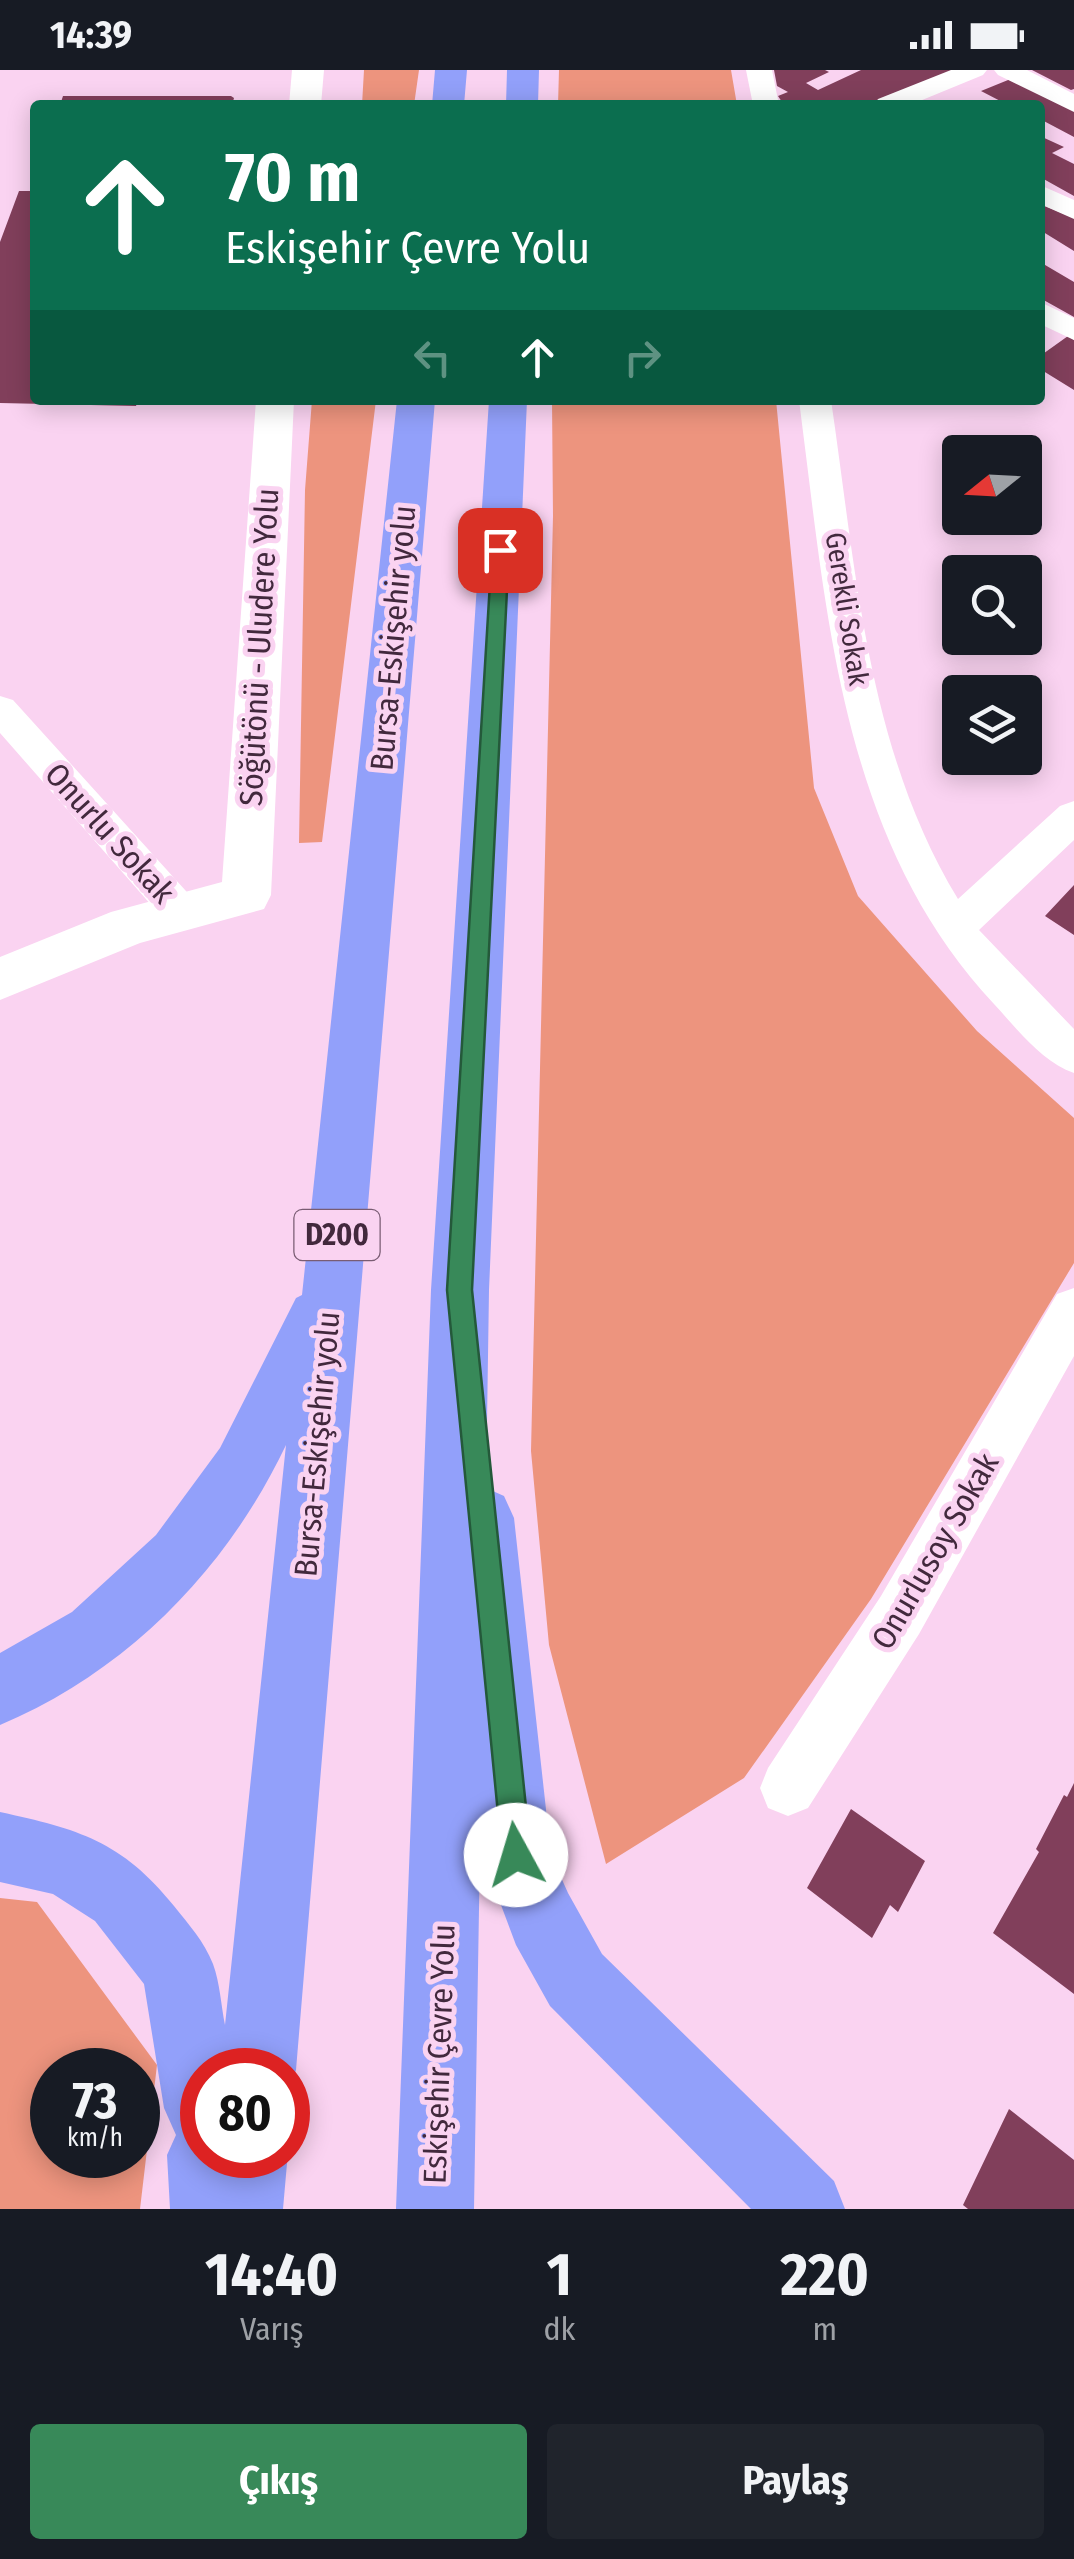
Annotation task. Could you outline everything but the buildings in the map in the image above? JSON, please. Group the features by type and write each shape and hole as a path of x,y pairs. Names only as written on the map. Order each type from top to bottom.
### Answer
{"highway":[{"path":"448,100 451,70"},
{"path":"522,100 523,70"},
{"name":"Bursa-Eskişehir yolu","path":"260,2048 416,405"},
{"name":"Eskişehir Çevre Yolu","path":"435,2209 460,1290 508,405"},
{"path":"0,1691 95,1635 179,1558 242,1470 332,1288"},
{"path":"460,1290 516,1855 542,1918 576,1980 806,2209"},
{"path":"0,1847 68,1862 120,1896 178,1970 192,2048"},
{"path":"207,2178 209,2209"},
{"path":"244,2209 247,2178"}],"street":[{"path":"305,100 308,70"},
{"path":"759,70 765,100"},
{"path":"899,100 974,70"},
{"path":"1008,70 1074,104"},
{"path":"1045,195 1074,211"},
{"path":"1045,314 1074,330"},
{"name":"Söğütönü - Uludere Yolu","path":"181,912 246,895 275,405"},
{"name":"Gerekli Sokak","path":"816,405 862,708 895,814 954,928 1074,1056"},
{"name":"Onurlu Sokak","path":"0,709 181,912"},
{"path":"954,928 1074,816"},
{"path":"0,979 130,926 181,912"},
{"name":"Onurlusoy Sokak","path":"788,1788 900,1616 1074,1310"}],"shaded area":[{"path":"364,70 419,70 415,100 362,100"},
{"path":"559,70 731,70 736,100 558,100"},
{"path":"312,405 375,405 322,842 299,843 305,490"},
{"path":"552,405 776,405 814,788 858,896 977,1031 1074,1118 1074,1263 871,1599 744,1778 606,1864 549,1645 531,1451 553,516"},
{"path":"0,1898 37,1902 144,2048 30,2048 30,2178 144,2178 140,2209 0,2209"}],"route":[{"path":"500,550 460,1290 516,1855"}]}
